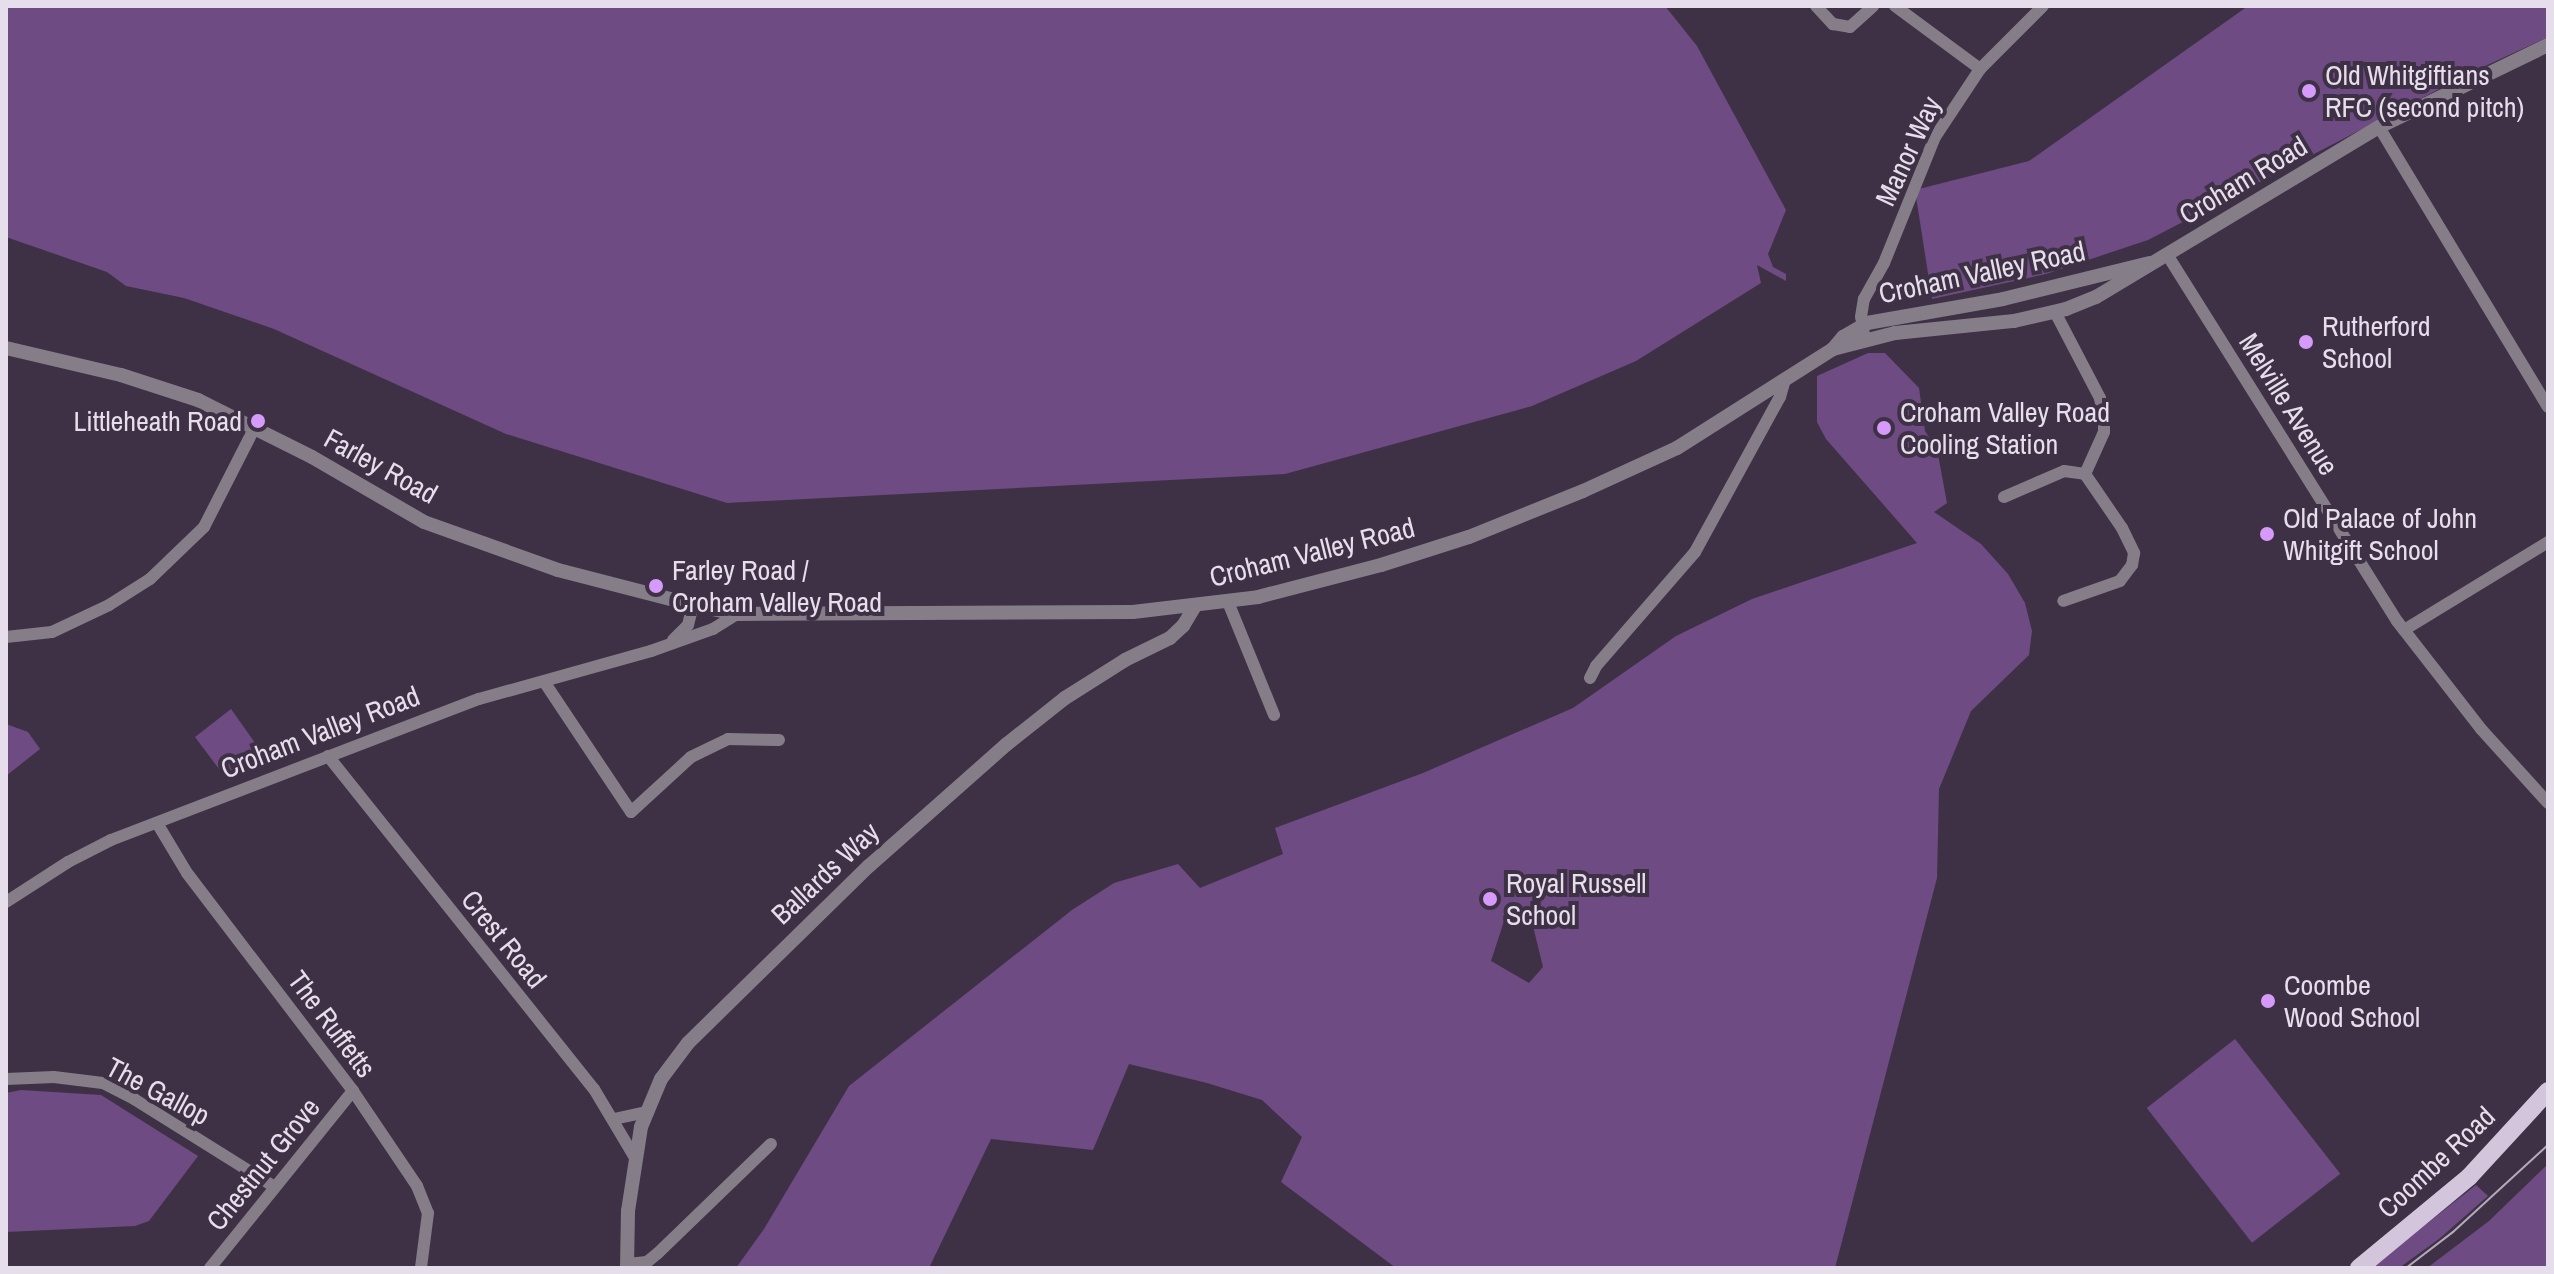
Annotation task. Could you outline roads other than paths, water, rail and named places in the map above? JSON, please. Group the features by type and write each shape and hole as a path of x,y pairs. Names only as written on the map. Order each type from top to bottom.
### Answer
{"main road":[{"name":"Coombe Road","path":"2359,1268 2469,1177 2548,1091"}],"street":[{"path":"1816,6 1833,24 1850,27 1873,6"},
{"path":"1895,6 1980,69"},
{"name":"Manor Way","path":"1863,334 1864,299 1884,263 1923,161 1944,122 1980,69 2043,6"},
{"name":"Croham Road","path":"2096,297 2379,127 2548,45"},
{"path":"2379,127 2548,407"},
{"name":"Melville Avenue","path":"2168,256 2404,630 2481,729 2548,803"},
{"name":"Croham Valley Road","path":"6,902 68,862 111,840 479,699 545,683 667,645 713,629 737,614 1042,614 1194,608 1381,565 1469,537 1583,491 1677,448 1887,318 2003,299 2150,263"},
{"name":"Croham Valley Road","path":"1863,334 2014,321 2055,312 2096,297"},
{"path":"2055,312 2100,398 2104,432 2085,474"},
{"name":"Farley Road","path":"6,348 121,375 198,400 312,457 424,522 558,570 737,614"},
{"path":"1590,678 1596,666 1695,552 1780,397 1785,379"},
{"path":"6,637 52,632 109,605 159,572 204,527 254,429"},
{"path":"2004,497 2064,471 2085,474 2122,528 2134,553 2132,565 2120,581 2063,601"},
{"path":"2404,630 2548,542"},
{"path":"1228,602 1274,715"},
{"path":"667,645 688,625 693,605"},
{"name":"Ballards Way","path":"628,1266 628,1211 634,1156 661,1079 688,1043 869,866 1007,744 1065,698 1125,660 1170,638 1183,626 1194,608"},
{"path":"545,683 631,812 691,757 728,739 779,740"},
{"name":"Crest Road","path":"328,756 614,1119 634,1156"},
{"name":"The Ruffetts","path":"157,823 187,873 353,1091 424,1199 428,1232 421,1268"},
{"name":"The Gallop","path":"6,1079 54,1077 103,1083 275,1187"},
{"name":"Chestnut Grove","path":"210,1268 353,1091"},
{"path":"614,1119 648,1112"},
{"path":"628,1266 647,1262 658,1253 771,1144"}],"tram line":[{"path":"2406,1268 2453,1232 2548,1145"}],"place":[{"name":"Old Whitgiftians RFC (second pitch)","path":"2309,91"},
{"name":"Rutherford School","path":"2306,342"},
{"name":"Littleheath Road","path":"258,421"},
{"name":"Croham Valley Road Cooling Station","path":"1884,428"},
{"name":"Old Palace of John Whitgift School","path":"2267,534"},
{"name":"Farley Road / Croham Valley Road","path":"656,586"},
{"name":"Royal Russell School","path":"1490,899"},
{"name":"Coombe Wood School","path":"2268,1001"}]}
